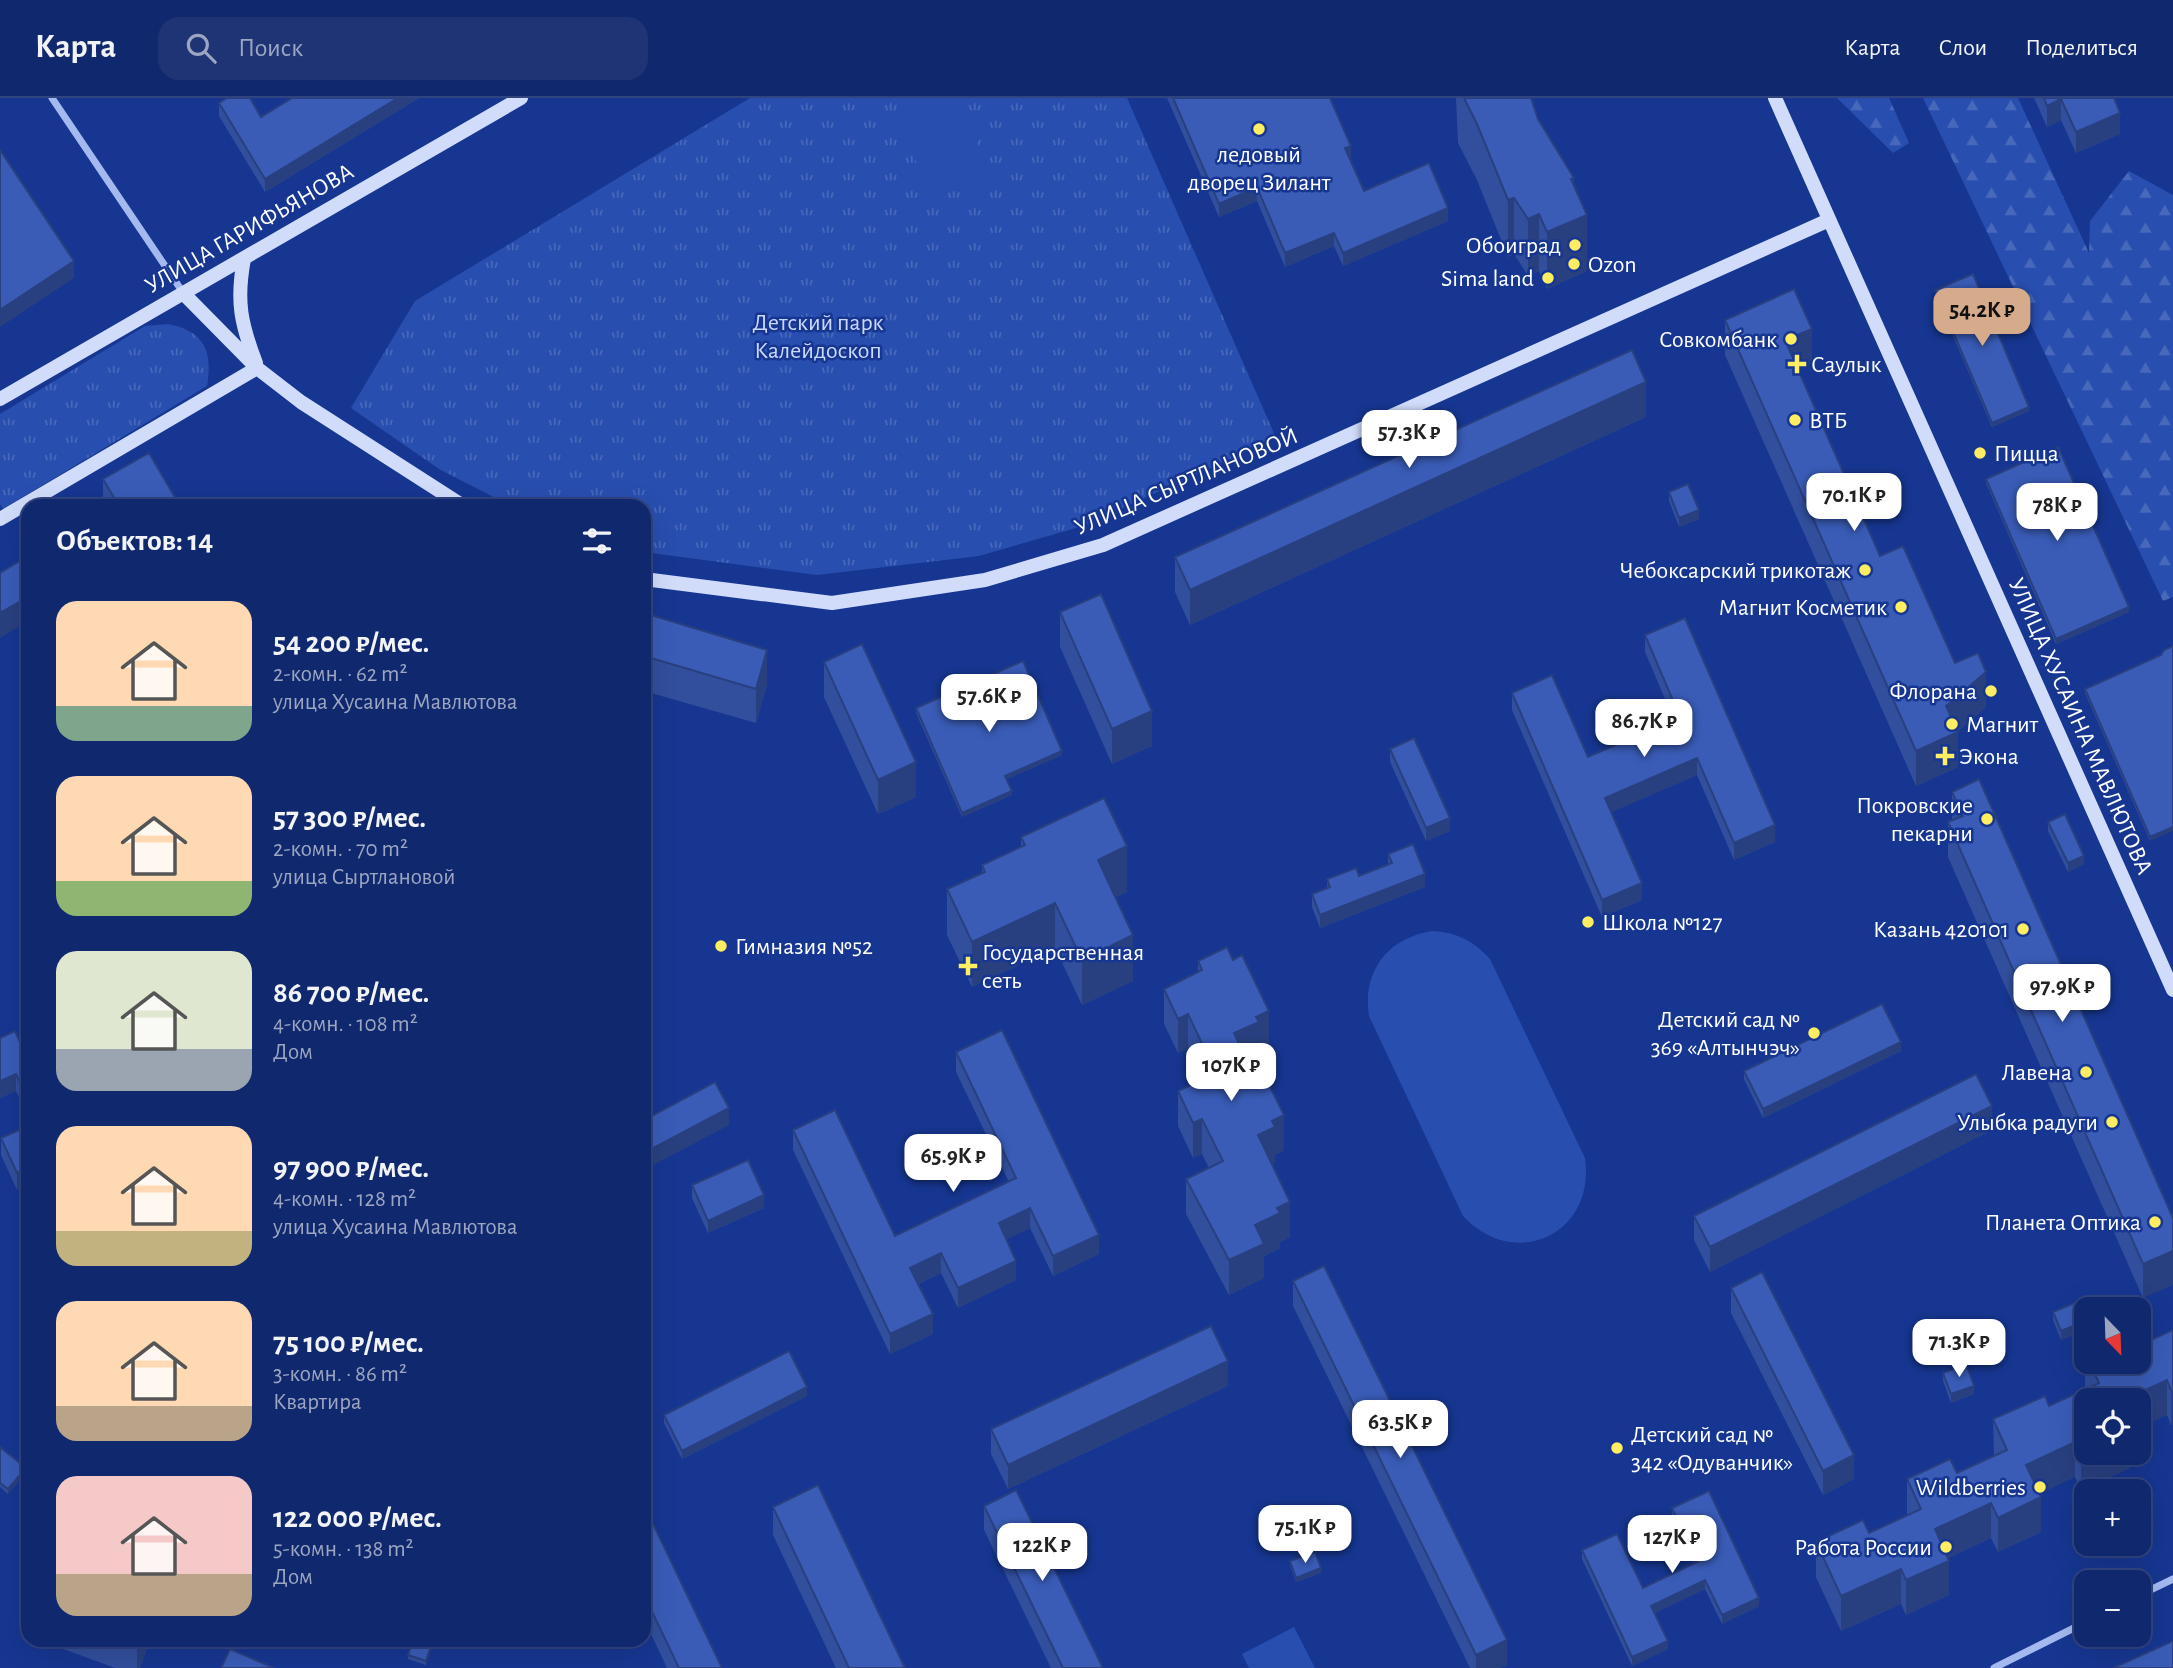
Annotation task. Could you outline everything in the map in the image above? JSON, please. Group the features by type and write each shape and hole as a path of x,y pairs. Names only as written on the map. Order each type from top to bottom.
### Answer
{"street":[{"path":"52,98 184,294 257,368 303,403 452,499"},
{"name":"УЛИЦА ГАРИФЬЯНОВА","path":"0,399 135,318 184,294 521,98"},
{"name":"УЛИЦА ХУСАИНА МАВЛЮТОВА","path":"1776,98 2173,990"},
{"name":"УЛИЦА СЫРТЛАНОВОЙ","path":"651,580 832,603 985,580 1090,549 1829,220"},
{"path":"244,259 238,289 242,324 257,368"},
{"path":"34,499 257,368"},
{"path":"0,519 21,507"},
{"path":"2151,1590 2173,1579"},
{"path":"1994,1668 2074,1628"}],"green space":[{"name":"Детский парк Калейдоскоп","path":"750,98 1127,98 1276,438 1083,526 979,556 817,575 651,553 651,499 497,499 439,469 351,408 415,301"},
{"path":"897,98 964,98 989,181 927,199"},
{"path":"1837,98 1889,98 1909,143 1893,153"},
{"path":"1923,98 2018,98 2089,253 2090,221 2129,171 2173,195 2173,597 2163,601"},
{"path":"168,324 190,332 203,344 208,363 207,386 3,509 0,504 0,414 145,326"},
{"path":"1432,931 1449,933 1464,939 1478,947 1490,959 1585,1158 1585,1185 1578,1207 1565,1225 1548,1236 1527,1242 1506,1241 1484,1233 1463,1216 1369,1016 1370,985 1381,960 1390,949 1402,941"},
{"path":"1294,1627 1315,1668 1249,1668 1242,1654"}],"building":[{"path":"227,98 250,98 261,117 292,98 398,98 265,179 219,103"},
{"path":"1173,98 1330,98 1351,146 1345,148 1364,191 1429,163 1448,208 1343,253 1334,233 1285,253 1257,187 1219,204"},
{"path":"1464,98 1531,98 1538,119 1574,178 1571,179 1587,215 1547,232 1539,214 1528,219 1514,198 1508,200"},
{"path":"2044,98 2114,98 2120,113 2076,132 2061,99 2047,106"},
{"path":"0,150 74,261 0,310"},
{"path":"1973,274 2029,407 1992,423 1935,290"},
{"path":"1794,289 1812,329 1785,340 1880,556 1903,546 1955,663 1978,653 1986,672 1946,706 1958,732 1916,751 1725,320"},
{"path":"1632,350 1646,382 1190,590 1175,557"},
{"path":"2058,447 2129,607 2056,639 1986,479"},
{"path":"149,453 176,499 115,499 103,479"},
{"path":"1688,484 1699,510 1679,518 1669,492"},
{"path":"21,560 21,601 0,613 0,573"},
{"path":"1101,594 1152,711 1112,729 1060,612"},
{"path":"651,615 767,650 756,689 651,658"},
{"path":"1685,618 1775,825 1734,843 1697,758 1605,798 1642,883 1602,900 1512,693 1552,675 1588,757 1680,717 1645,635"},
{"path":"862,644 916,762 878,780 824,662"},
{"path":"2173,646 2173,827 2150,837 2085,689 2161,655 2164,650"},
{"path":"1023,661 1062,751 1005,776 1012,791 962,813 916,708"},
{"path":"1414,738 1450,818 1426,828 1390,749"},
{"path":"1979,779 2173,1218 2173,1251 2143,1264 1948,822 1963,816 1952,792"},
{"path":"1104,798 1127,846 1098,860 1133,935 1082,960 1055,903 972,942 947,889 985,872 982,865 1025,845 1021,837"},
{"path":"2065,814 2084,856 2068,863 2048,822"},
{"path":"1413,844 1425,874 1320,915 1312,894 1330,887 1327,879 1356,868 1359,876 1392,863 1388,854"},
{"path":"1227,947 1233,960 1242,955 1269,1011 1256,1017 1259,1022 1234,1033 1249,1065 1257,1061 1284,1115 1272,1121 1275,1127 1258,1135 1290,1202 1277,1208 1280,1213 1255,1225 1264,1244 1229,1260 1186,1179 1223,1161 1202,1119 1193,1123 1178,1091 1216,1073 1188,1014 1178,1019 1164,989 1202,970 1198,961"},
{"path":"1882,1004 1901,1042 1763,1109 1744,1071"},
{"path":"1002,1030 1099,1235 1053,1256 1030,1208 999,1223 1016,1261 958,1288 941,1253 910,1268 933,1314 890,1334 793,1130 835,1110 895,1236 1016,1178 956,1052"},
{"path":"15,1031 21,1044 21,1085 16,1074 0,1081 0,1038"},
{"path":"1976,1074 1992,1106 1710,1247 1694,1216"},
{"path":"715,1082 729,1108 651,1149 651,1116"},
{"path":"21,1129 21,1171 17,1173 1,1138"},
{"path":"748,1160 764,1195 708,1221 692,1185"},
{"path":"1324,1266 1507,1640 1476,1655 1293,1281"},
{"path":"1762,1272 1854,1455 1823,1471 1731,1288"},
{"path":"2074,1303 2074,1326 2061,1331 2053,1312"},
{"path":"1211,1326 1228,1361 1008,1465 991,1429"},
{"path":"2173,1330 2173,1390 2167,1380 2150,1388 2088,1388 2099,1383 2095,1374 2151,1374 2151,1340"},
{"path":"789,1351 807,1387 682,1451 664,1415"},
{"path":"1966,1364 1974,1386 1951,1394 1943,1373"},
{"path":"2074,1394 2074,1442 2026,1465 2041,1497 1998,1518 1991,1503 1935,1529 1949,1561 1906,1580 1901,1569 1841,1596 1816,1542 1863,1520 1869,1533 1921,1509 1907,1479 1950,1459 1957,1473 2007,1450 1993,1419 2045,1396 2049,1406"},
{"path":"0,1447 21,1464 21,1474 8,1489 0,1483"},
{"path":"818,1485 905,1668 849,1668 773,1507"},
{"path":"1016,1490 1103,1668 1063,1668 984,1506"},
{"path":"1709,1491 1759,1598 1722,1615 1705,1580 1651,1606 1668,1641 1632,1657 1582,1550 1617,1534 1643,1588 1697,1562 1672,1508"},
{"path":"651,1520 722,1668 679,1668 651,1610"},
{"path":"1315,1552 1321,1568 1296,1578 1290,1561"},
{"path":"2173,1641 2173,1668 2113,1668"},
{"path":"411,1647 431,1647 426,1661 408,1655"},
{"path":"230,1649 274,1668 221,1668"}],"place":[{"name":"ледовый дворец Зилант","path":"1259,129"},
{"name":"Обоиград","path":"1575,245"},
{"name":"Ozon","path":"1574,264"},
{"name":"Sima land","path":"1548,278"},
{"name":"Совкомбанк","path":"1791,339"},
{"name":"Саулык","path":"1797,364"},
{"name":"ВТБ","path":"1795,420"},
{"name":"Пицца","path":"1980,453"},
{"name":"Чебоксарский трикотаж","path":"1865,570"},
{"name":"Магнит Косметик","path":"1901,607"},
{"name":"Флорана","path":"1991,691"},
{"name":"Магнит","path":"1952,724"},
{"name":"Экона","path":"1945,756"},
{"name":"Покровские пекарни","path":"1987,819"},
{"name":"Школа №127","path":"1588,922"},
{"name":"Казань 420101","path":"2023,929"},
{"name":"Гимназия №52","path":"721,946"},
{"name":"Государственная сеть","path":"968,966"},
{"name":"Детский сад № 369 «Алтынчэч»","path":"1814,1033"},
{"name":"Лавена","path":"2086,1072"},
{"name":"Улыбка радуги","path":"2112,1122"},
{"name":"Планета Оптика","path":"2155,1222"},
{"name":"Детский сад № 342 «Одуванчик»","path":"1617,1448"},
{"name":"Wildberries","path":"2040,1487"},
{"name":"Работа России","path":"1946,1547"}]}
